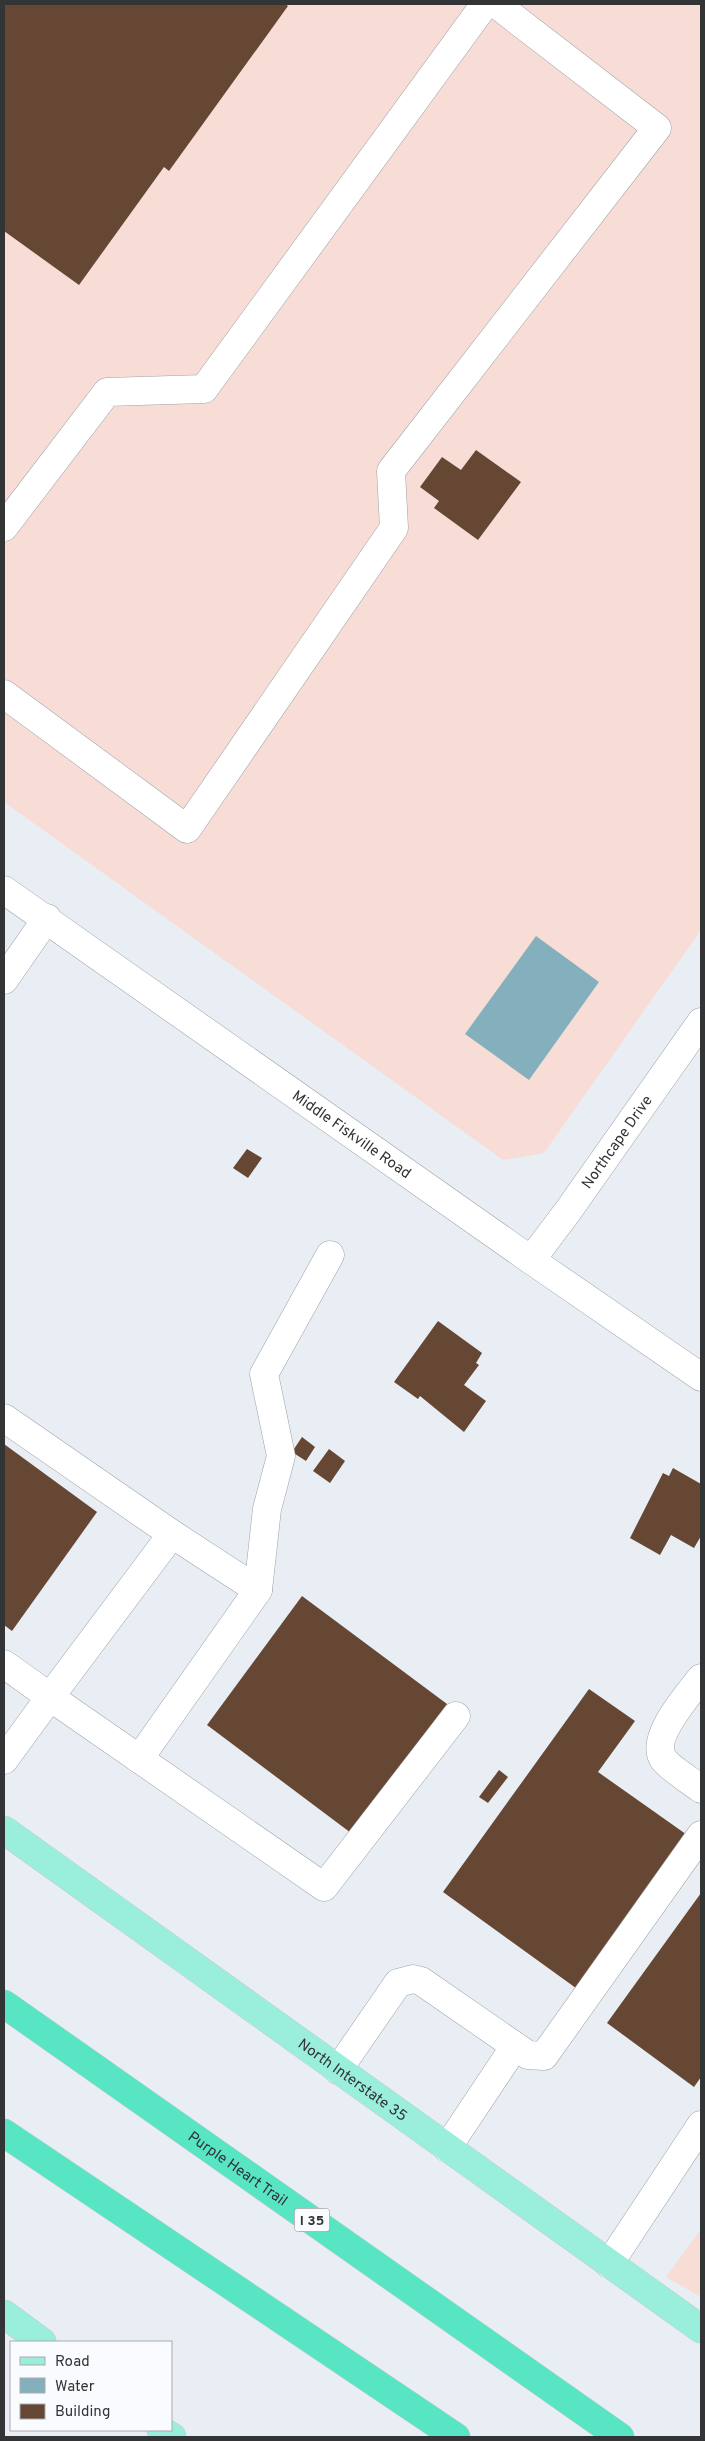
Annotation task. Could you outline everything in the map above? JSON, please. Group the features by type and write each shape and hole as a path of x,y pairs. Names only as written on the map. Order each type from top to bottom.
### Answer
{"highway":[{"name":"Purple Heart Trail","path":"4,2004 620,2437"},
{"path":"4,2133 456,2437"}],"main road":[{"name":"North Interstate 35","path":"4,1830 446,2148 701,2328"},
{"path":"4,2314 41,2341"}],"street":[{"path":"4,527 107,392 204,389 485,4"},
{"path":"4,694 187,829 394,528 391,471 657,128 496,4"},
{"name":"Middle Fiskville Road","path":"4,890 47,918 531,1260 701,1377"},
{"path":"4,980 47,918"},
{"name":"Northcape Drive","path":"531,1260 568,1211 701,1022"},
{"path":"139,1759 258,1590 267,1509 281,1456 264,1374 330,1255"},
{"path":"4,1418 172,1534 258,1590"},
{"path":"4,1760 172,1534"},
{"path":"4,1664 324,1887 456,1716"},
{"path":"701,1678 668,1723 660,1746 663,1759 701,1789"},
{"path":"338,2070 398,1983 413,1979 421,1982 528,2055 544,2056 701,1835"},
{"path":"446,2148 515,2046"},
{"path":"609,2264 701,2125"}],"shaded area":[{"path":"4,4 701,4 701,930 544,1153 503,1160 4,802"},
{"path":"701,2229 701,2297 666,2277"}],"water":[{"path":"536,936 599,982 529,1080 465,1034"}],"building":[{"path":"4,4 285,4 288,6 169,171 164,167 79,285 4,231"},
{"path":"476,450 521,482 478,540 434,508 439,501 420,487 442,457 461,470"},
{"path":"247,1149 262,1158 248,1178 233,1168"},
{"path":"438,1321 482,1353 476,1363 479,1365 464,1385 486,1401 464,1432 420,1396 418,1399 394,1382"},
{"path":"302,1437 315,1447 306,1461 292,1452"},
{"path":"4,1444 97,1512 12,1631 4,1625"},
{"path":"329,1449 345,1461 330,1483 313,1471"},
{"path":"673,1468 701,1484 701,1536 694,1548 671,1535 660,1555 630,1538 663,1473 669,1476"},
{"path":"302,1596 447,1704 351,1833 207,1725"},
{"path":"589,1689 635,1721 598,1772 690,1837 580,1991 443,1892"},
{"path":"499,1770 508,1777 488,1803 479,1797"},
{"path":"701,1893 701,2077 694,2087 607,2023"}]}
